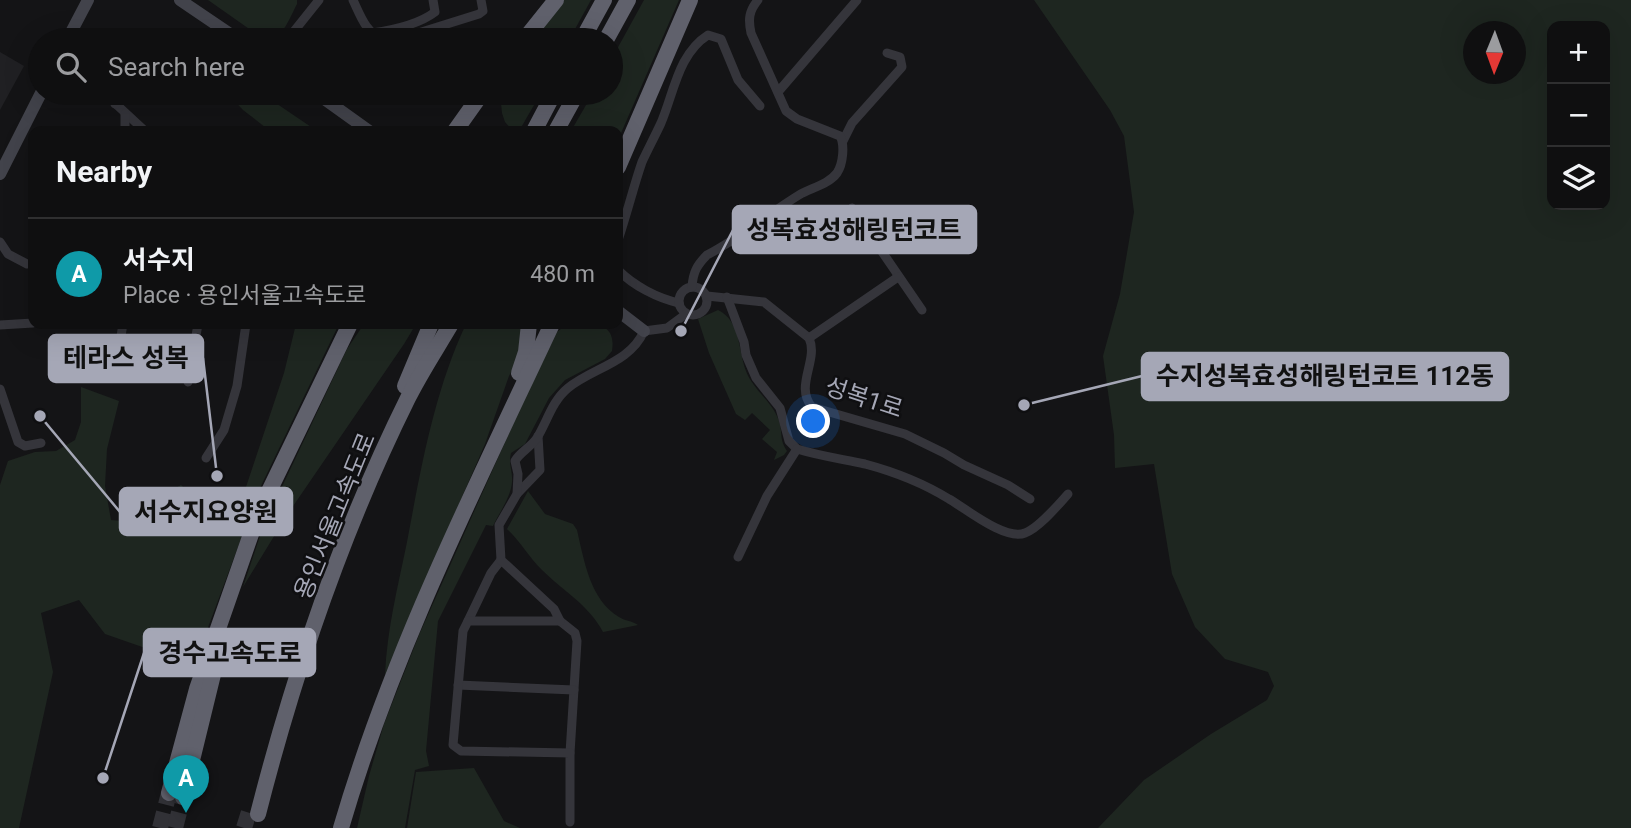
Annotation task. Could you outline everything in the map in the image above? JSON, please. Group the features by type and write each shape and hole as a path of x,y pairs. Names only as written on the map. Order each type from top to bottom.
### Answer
{"highway":[{"path":"534,28 556,0"},
{"path":"589,28 604,0"},
{"path":"613,28 628,0"},
{"path":"623,155 690,0"},
{"path":"459,126 474,105"},
{"path":"537,126 548,105"},
{"path":"559,126 571,105"},
{"path":"176,795 197,689 258,514 348,329"},
{"name":"용인서울고속도로","path":"429,329 356,492 301,633 253,813 332,578 409,396 448,329"},
{"path":"476,486 526,352 529,329"},
{"path":"341,828 388,687 476,486 550,329"}],"street":[{"path":"73,28 88,0"},
{"path":"180,0 221,28"},
{"path":"297,28 319,0"},
{"path":"353,0 367,28"},
{"path":"392,28 433,15 433,0"},
{"path":"445,28 484,11 481,0"},
{"path":"758,0 750,10 748,22 786,111 797,119 840,136 843,141"},
{"path":"778,92 857,0"},
{"path":"623,226 642,163 661,123 679,70 698,41 708,35 721,39 738,80 760,106"},
{"path":"692,287 697,265 707,255 838,172 843,141 852,123 902,67 900,57 887,53"},
{"path":"0,174 35,105"},
{"path":"116,105 139,126"},
{"path":"333,105 362,126"},
{"path":"124,114 125,126"},
{"path":"852,208 922,310"},
{"path":"0,242 8,254 27,264"},
{"path":"623,274 645,289 679,303 686,314 695,316 703,312 708,304 707,296 701,289 692,287 684,290 679,303"},
{"path":"707,296 764,302 809,338 898,277"},
{"path":"727,297 756,378 780,408 789,441 797,449 865,464 920,482 970,513 1015,534 1025,533 1048,516 1068,494"},
{"path":"623,315 644,331 667,328 686,314"},
{"path":"0,325 28,323"},
{"path":"188,382 197,329"},
{"path":"206,458 224,430 237,386 245,329"},
{"path":"517,494 518,474 515,461 538,436 564,392 631,350 640,341 644,331"},
{"name":"성복1로","path":"809,338 812,355 805,391 812,407 905,434 1008,485 1030,499"},
{"path":"0,389 18,442 25,446 41,443"},
{"path":"538,436 540,470 517,494 499,525 501,561 491,573 463,631 453,745 461,751 570,752"},
{"path":"738,558 767,496 797,449"},
{"path":"526,451 538,456"},
{"path":"518,474 530,478"},
{"path":"501,561 554,609 560,621 575,634 577,641 570,752 570,821"},
{"path":"468,621 560,621"},
{"path":"458,685 574,690"}],"shaded area":[{"path":"208,0 297,0 284,28 248,28"},
{"path":"562,0 591,0 576,28 541,28"},
{"path":"644,0 679,0 623,129 623,126 574,126 586,105 623,105 623,38"},
{"path":"1034,0 1631,0 1631,828 1098,828 1144,780 1267,700 1274,686 1268,672 1225,659 1195,627 1172,574 1154,464 1115,468 1114,435 1103,356 1120,294 1134,212 1124,136 1110,110"},
{"path":"0,52 24,66 0,110"},
{"path":"238,105 279,105 310,126 264,126"},
{"path":"501,105 534,105 522,126 508,126"},
{"path":"718,310 731,321 749,378 779,421 787,451 774,460 777,452 762,439 770,430 752,413 745,420 736,414 709,353 698,319"},
{"path":"295,329 337,329 260,488 194,665 105,634 79,600 41,613 53,672 19,828 0,828 0,485 8,461 35,452 56,451 75,440 81,422 81,387 119,401 107,449 105,486 111,520 134,522 155,511 165,494 181,485 204,501 211,503 226,500 244,493 284,373"},
{"path":"361,329 413,329 287,515 243,587 263,527 347,349"},
{"path":"464,329 524,329 520,354 509,376 485,444 385,675 393,608 418,486 437,403"},
{"path":"561,329 607,329 612,341 612,351 605,359 565,380 549,398 525,444 511,453 512,482 507,499 493,526 486,525 438,621 426,751 429,766 415,770 405,828 357,828 384,724 419,635 557,332"},
{"path":"528,491 545,514 573,524 590,578 601,600 619,617 638,625 603,632 591,614 542,570 507,529"},
{"path":"474,768 504,821 520,828 407,828 416,772"}],"tunnel":[{"path":"121,336 122,329"},
{"path":"160,828 169,793"},
{"path":"175,828 183,797"},
{"path":"244,828 249,812"}],"place":[{"name":"성복효성해링턴코트","path":"681,331"},
{"name":"수지성복효성해링턴코트 112동","path":"1024,405"},
{"name":"서수지요양원","path":"40,416"},
{"name":"테라스 성복","path":"217,476"},
{"name":"경수고속도로","path":"103,778"},
{"name":"서수지","path":"186,813"}]}
